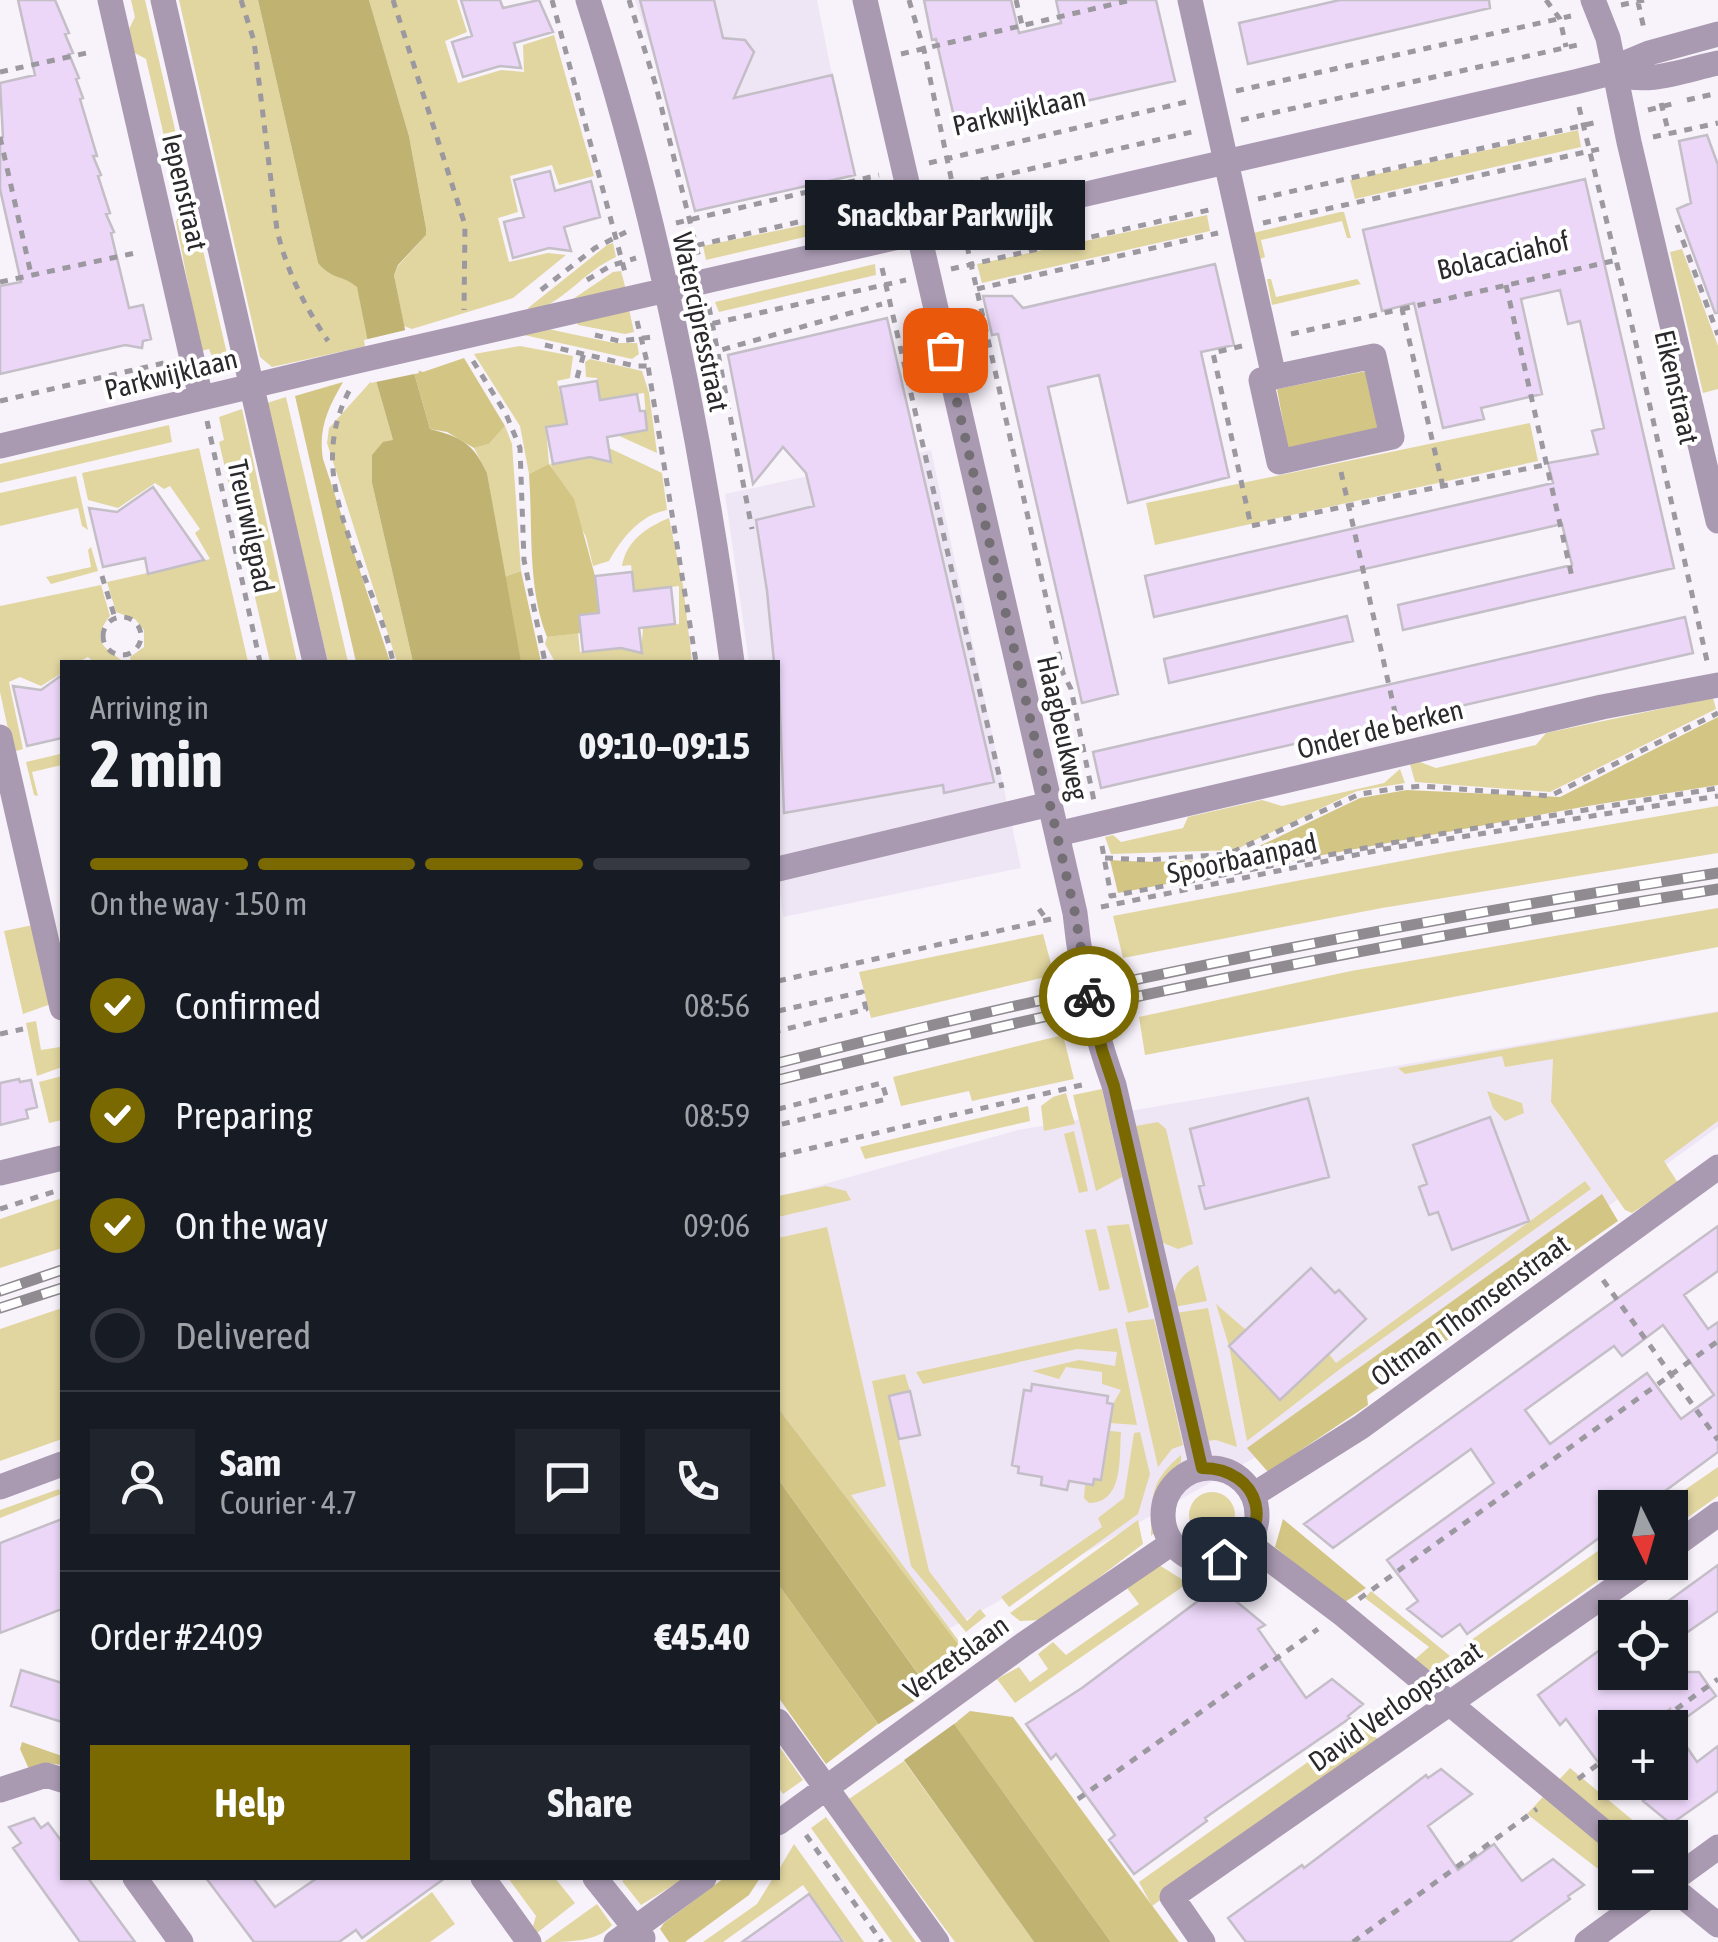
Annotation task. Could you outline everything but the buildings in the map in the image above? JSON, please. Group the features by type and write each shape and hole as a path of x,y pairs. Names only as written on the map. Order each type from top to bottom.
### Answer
{"street":[{"name":"Iepenstraat","path":"110,0 201,398"},
{"path":"163,0 315,660"},
{"name":"Watercipresstraat","path":"588,0 675,332 732,660"},
{"name":"Haagbeukweg","path":"864,0 1075,913 1083,969 1114,1086 1202,1468"},
{"path":"1190,0 1274,377"},
{"name":"Eikenstraat","path":"1596,5 1608,38 1624,116 1640,140 1718,521"},
{"path":"550,316 1615,72 1649,53 1718,34"},
{"path":"1615,72 1624,77 1646,78 1718,62"},
{"name":"Parkwijklaan","path":"0,446 550,316"},
{"path":"1374,356 1392,438 1279,462 1261,380 1274,377 1374,356"},
{"name":"Onder de berken","path":"1057,834 1099,829 1602,708 1715,686"},
{"path":"0,737 60,999"},
{"path":"780,868 1050,804"},
{"path":"0,1172 60,1158"},
{"name":"Oltman Thomsenstraat","path":"1253,1495 1360,1427 1718,1167"},
{"path":"0,1487 60,1465"},
{"path":"1202,1468 1232,1473 1253,1495 1257,1511 1255,1528 1248,1543 1224,1559 1196,1560 1172,1543 1163,1517 1169,1491 1177,1480 1202,1468"},
{"path":"1688,1536 1718,1514"},
{"name":"Verzetslaan","path":"784,1819 966,1685 1172,1543"},
{"path":"1248,1543 1341,1613 1598,1827"},
{"name":"David Verloopstraat","path":"1203,1942 1172,1898 1626,1580"},
{"path":"780,1725 937,1942"},
{"path":"0,1790 46,1775 60,1779"},
{"path":"1688,1870 1718,1847"},
{"path":"136,1880 181,1942"},
{"path":"484,1880 529,1942"},
{"path":"595,1880 633,1937 702,1880"},
{"path":"1688,1899 1718,1925"},
{"path":"1587,1942 1631,1910"}],"path":[{"path":"241,0 254,41 277,230 284,258 300,298 349,364 332,437 332,479 393,660"},
{"path":"393,0 465,225 467,288 463,323"},
{"path":"552,0 632,298 696,660"},
{"name":"Haagbeukweg","path":"909,0 924,50 1059,655 1071,689 1111,896 1434,835 1718,788"},
{"path":"1016,0 1022,25"},
{"path":"878,58 1132,0"},
{"path":"1546,0 1560,20 1566,48"},
{"name":"Parkwijklaan","path":"540,291 616,234 650,225 690,222 1212,96 1560,20 1596,5 1644,0"},
{"path":"1644,28 622,262 594,275 550,316 570,329 619,340 641,340 971,264 1718,123"},
{"path":"0,72 91,52"},
{"path":"978,289 1239,216 1718,93"},
{"path":"661,107 670,106"},
{"path":"0,138 32,274"},
{"path":"1640,140 1655,152"},
{"name":"Eikenstraat","path":"1591,150 1715,686"},
{"name":"Eikenstraat","path":"1673,211 1718,334"},
{"path":"876,242 1005,802"},
{"path":"0,282 136,252"},
{"name":"Bolacaciahof","path":"1372,315 1617,260"},
{"path":"1506,285 1572,576"},
{"path":"1402,309 1443,487"},
{"path":"577,378 584,353"},
{"path":"467,354 506,414 520,448 524,560 546,660"},
{"path":"0,401 192,356"},
{"name":"Treurwilgpad","path":"201,398 260,660"},
{"path":"1336,450 1404,754"},
{"path":"102,576 115,618"},
{"path":"123,616 135,622 142,636 127,659 104,644 104,631 115,618 123,616"},
{"path":"1104,858 1148,860 1228,854 1360,794 1400,788 1422,786 1550,796 1718,713"},
{"name":"Spoorbaanpad","path":"780,981 1075,913 1385,849 1718,796"},
{"path":"780,1011 862,992 866,1009 780,1030"},
{"path":"0,1034 23,1029"},
{"path":"780,1108 882,1082 887,1098 780,1125"},
{"path":"780,1156 1091,1082 1114,1086"},
{"path":"0,1210 60,1189"},
{"path":"1588,1260 1718,1440"},
{"path":"1078,1800 1718,1341"},
{"path":"1675,1710 1718,1679"},
{"path":"1352,1942 1598,1764"},
{"path":"784,1819 882,1942"}],"shaded area":[{"path":"131,0 145,0 230,367 217,369 209,349 201,351 176,222 181,209 146,59 133,52 128,31 135,17"},
{"path":"179,0 258,0 318,263 357,286 371,345 272,367 260,357"},
{"path":"258,0 369,0 409,136 426,228 426,235 398,265 394,275 413,369 430,429 465,443 487,473 521,660 413,660 372,483 372,455 383,442 393,440 375,377 357,287 318,263"},
{"path":"369,0 457,0 467,32 445,41 458,83 501,70 524,72 523,45 554,35 594,176 559,185 552,165 510,176 518,212 498,218 509,262 548,253 566,255 513,298 412,329 404,326 394,275 426,235 426,228 409,136"},
{"path":"635,0 817,0 832,75 673,112"},
{"path":"1578,130 1581,147 1355,199 1350,180"},
{"path":"1344,212 1351,238 1347,238 1342,221 1261,240 1265,257 1260,259 1253,233"},
{"path":"861,213 864,223 706,260 703,246"},
{"path":"1207,215 1210,231 982,283 977,264"},
{"path":"613,243 616,257 544,307 532,312 528,308 607,245"},
{"path":"1682,249 1718,346 1718,389 1703,393 1670,252"},
{"path":"875,264 876,275 719,312 715,302"},
{"path":"621,271 626,290 570,301 613,272"},
{"path":"1267,279 1271,279 1276,297 1357,279 1361,284 1272,305"},
{"path":"629,309 634,332 625,334 578,325 576,321"},
{"path":"548,329 614,343 637,343 639,354 632,359 524,335"},
{"path":"520,346 573,356 570,378 557,381 567,424 546,428 549,464 590,457 610,462 609,448 662,473 667,510 648,517 633,529 609,561 593,566 586,537 550,464 529,474 520,426 474,354"},
{"path":"464,358 505,426 489,444 474,448 447,432 430,429 413,369 423,372"},
{"path":"590,359 642,371 657,453 617,435 647,430 644,393 600,400 597,378 586,377 585,362"},
{"path":"1366,371 1378,431 1288,449 1277,389"},
{"path":"375,377 393,440 372,483 413,660 396,660 327,443 329,428"},
{"path":"343,382 326,419 323,459 389,660 356,660 295,396"},
{"path":"286,397 348,660 328,660 267,403"},
{"path":"242,409 297,660 270,660 219,442 224,440 219,417"},
{"path":"1530,423 1538,461 1155,545 1146,503"},
{"path":"169,425 172,442 0,483 0,464"},
{"path":"505,426 512,444 521,571 504,577 487,473 474,448 489,444"},
{"path":"199,448 248,660 131,660 144,647 144,630 135,619 116,612 107,582 210,559 195,533 200,529 170,486 164,489 155,483 118,508 88,500 82,473"},
{"path":"931,450 1021,868 783,917 780,660 749,660 725,494"},
{"path":"549,464 574,499 595,576 599,613 579,615 581,633 547,637 536,598 529,474"},
{"path":"76,476 88,530 82,526 78,508 0,526 0,493"},
{"path":"669,518 683,585 692,660 554,660 545,644 547,637 578,633 580,652 621,648 641,653 643,628 679,624 679,586 634,591 631,565 622,566 628,549 653,526"},
{"path":"91,547 98,571 51,584 46,577 91,567"},
{"path":"521,571 541,660 520,660 504,577"},
{"path":"101,585 110,616 100,638 121,660 60,660 60,674 41,686 20,677 9,682 23,749 13,752 0,692 0,606"},
{"path":"1713,698 1716,709 1550,792 1415,782 1410,764 1417,761 1436,768 1536,745 1546,733"},
{"path":"1718,717 1718,785 1118,893 1110,860 1181,861 1251,850 1360,798 1407,790 1560,797"},
{"path":"60,754 60,765 32,772 38,796 34,795 26,762"},
{"path":"1400,769 1405,783 1357,791 1235,850 1111,854 1105,837 1113,835 1121,842 1183,828 1188,817 1262,800 1282,806 1384,783"},
{"path":"1718,806 1718,853 1382,908 1123,958 1113,916 1444,853"},
{"path":"1718,908 1718,947 1145,1055 1139,1017 1351,971"},
{"path":"33,925 51,1004 23,1014 4,931"},
{"path":"1043,934 1054,975 871,1018 859,972"},
{"path":"1718,1011 1718,1127 1281,1443 922,1644 780,1453 780,1196 1018,1130"},
{"path":"1718,1012 1718,1121 1664,1161 1678,1183 1632,1213 1625,1210 1551,1102 1553,1059 1505,1067 1502,1056 1405,1074 1398,1068"},
{"path":"36,1021 41,1050 60,1047 60,1068 37,1076 26,1023"},
{"path":"1063,1035 1074,1079 972,1101 969,1091 901,1106 893,1077"},
{"path":"60,1077 60,1120 49,1123 39,1082"},
{"path":"1102,1089 1122,1177 1096,1191 1073,1095"},
{"path":"1487,1091 1522,1103 1524,1113 1505,1121 1493,1108"},
{"path":"1066,1093 1075,1124 1044,1131 1041,1106"},
{"path":"1028,1106 1030,1121 865,1159 860,1147"},
{"path":"1158,1122 1166,1129 1193,1244 1178,1249 1161,1242 1136,1126"},
{"path":"1074,1131 1088,1191 1079,1193 1064,1134"},
{"path":"1585,1181 1591,1189 1340,1369 1247,1441 1229,1346 1281,1400 1329,1354 1336,1363"},
{"path":"826,1186 846,1191 851,1200 780,1217 780,1196"},
{"path":"1602,1194 1618,1221 1367,1396 1368,1405 1268,1472 1247,1448"},
{"path":"60,1199 60,1249 0,1268 0,1219"},
{"path":"1129,1224 1149,1307 1128,1313 1107,1226"},
{"path":"827,1227 886,1486 851,1495 958,1644 780,1411 780,1238"},
{"path":"1096,1229 1110,1289 1099,1291 1085,1230"},
{"path":"1198,1265 1207,1301 1174,1307 1178,1282"},
{"path":"1216,1304 1246,1330 1229,1346"},
{"path":"1208,1308 1237,1447 1206,1441 1176,1313"},
{"path":"60,1309 60,1440 0,1461 0,1329"},
{"path":"1154,1319 1183,1445 1172,1449 1158,1467 1125,1322"},
{"path":"1117,1328 1137,1425 1110,1423 1113,1404 1121,1390 1102,1384 1102,1372 1066,1367 1059,1379 1032,1371 1079,1360 1115,1366 1117,1352 1077,1349 923,1384 916,1372"},
{"path":"905,1374 910,1391 889,1397 929,1571 967,1621 980,1609 986,1616 966,1632 911,1566 872,1381"},
{"path":"780,1411 958,1644 946,1681 930,1690 780,1482"},
{"path":"1110,1431 1121,1432 1117,1477 1108,1495 1089,1503 1084,1498 1085,1485 1094,1486 1095,1480 1102,1480"},
{"path":"1140,1432 1150,1474 1138,1514 1009,1607 1001,1597 1102,1527 1098,1518 1124,1498 1134,1433"},
{"path":"1181,1455 1181,1462 1168,1477 1156,1502 1156,1531 1151,1536 1154,1491"},
{"path":"1718,1467 1718,1496 1688,1517 1688,1490 1685,1490"},
{"path":"780,1482 1111,1942 1034,1942 780,1587"},
{"path":"59,1489 60,1492 0,1518 0,1510"},
{"path":"1212,1492 1228,1499 1235,1515 1228,1531 1212,1538 1196,1531 1189,1515 1196,1499"},
{"path":"1283,1519 1366,1588 1342,1604 1275,1547"},
{"path":"1138,1520 1143,1544 1043,1620 1020,1621 1010,1613"},
{"path":"1598,1551 1600,1580 1485,1661 1464,1645"},
{"path":"1159,1565 1188,1583 1015,1703 997,1679 1019,1667 1030,1682 1048,1669 1038,1654 1053,1642 1066,1655 1139,1604 1127,1588"},
{"path":"780,1587 878,1724 826,1764 780,1700"},
{"path":"1371,1591 1450,1656 1426,1672 1413,1661 1429,1647 1365,1598"},
{"path":"970,1711 1013,1717 1179,1942 1111,1942 954,1724"},
{"path":"1360,1725 1382,1742 1152,1906 1139,1882"},
{"path":"22,1742 60,1755 60,1765 46,1763 29,1769 20,1749"},
{"path":"780,1748 803,1780 783,1794 780,1790"},
{"path":"904,1761 1034,1942 955,1942 849,1799"},
{"path":"1570,1768 1598,1791 1598,1800 1608,1800 1633,1820 1598,1820 1598,1869 1527,1814"},
{"path":"826,1817 916,1942 892,1942 811,1828"},
{"path":"794,1844 864,1942 845,1942 803,1885 723,1942 703,1942 757,1904 772,1880 780,1880 780,1868"},
{"path":"509,1880 557,1880 575,1903 537,1933 533,1926 536,1916"},
{"path":"624,1880 682,1880 641,1905"},
{"path":"721,1880 759,1880 749,1895 685,1942 669,1942 660,1929"},
{"path":"432,1892 455,1924 430,1942 365,1942"},
{"path":"597,1904 612,1925 606,1931 582,1940 544,1942"}],"pier":[{"path":"410,329 419,373 371,383 364,340"},
{"path":"934,1688 958,1721 900,1763 874,1727"}],"railway":[{"path":"780,1062 1011,1007 1246,957 1481,912 1718,873"},
{"path":"780,1080 1011,1024 1246,974 1718,889"},
{"path":"0,1291 60,1271"},
{"path":"0,1308 60,1289"}],"way so far":[{"path":"945,350 1075,913 1089,996"}],"place":[{"name":"Snackbar Parkwijk","path":"945,350"}],"route":[{"path":"1089,996 1114,1086 1196,1450 1202,1468 1217,1468 1244,1482 1257,1511 1248,1543 1224,1559"}]}
